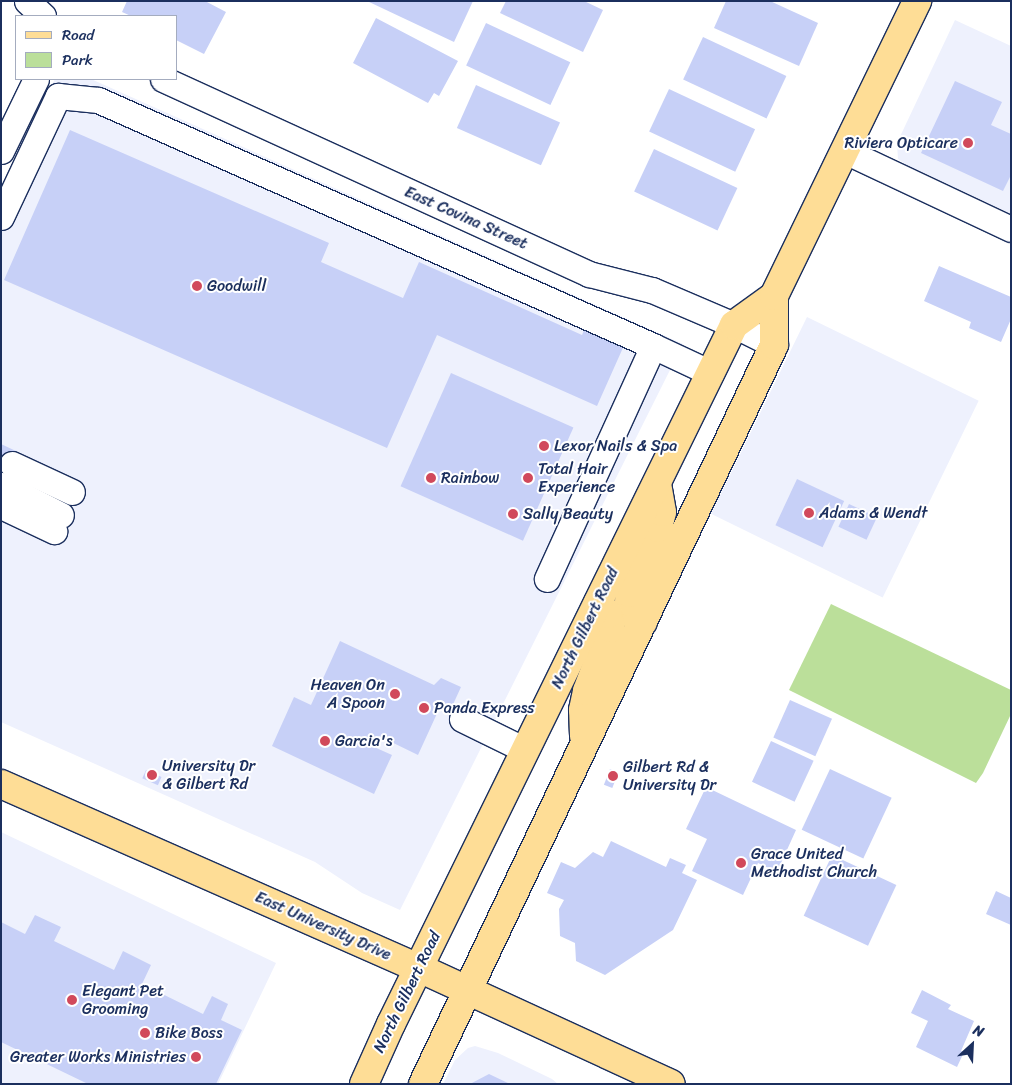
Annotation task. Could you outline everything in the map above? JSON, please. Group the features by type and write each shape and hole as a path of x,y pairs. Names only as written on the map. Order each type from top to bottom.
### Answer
{"main road":[{"name":"North Gilbert Road","path":"423,1084 774,345 774,296 917,1"},
{"name":"North Gilbert Road","path":"364,1084 734,325 774,296"},
{"path":"643,622 631,612 628,602 630,593 658,528 662,512 657,482"},
{"path":"584,745 583,710 587,691 611,628 608,614 598,602"},
{"name":"East University Drive","path":"1,784 419,968 466,992 671,1084"}],"street":[{"path":"27,1 42,15"},
{"path":"1,151 36,80"},
{"name":"East Covina Street","path":"165,80 589,274 652,290 734,325 774,345"},
{"path":"1,217 58,96 98,100 711,373"},
{"path":"845,151 1011,229"},
{"path":"547,579 653,346"},
{"path":"7,475 72,492"},
{"path":"1,506 58,523 7,475"},
{"path":"462,719 526,750"}],"shaded area":[{"path":"955,20 1011,46 1011,214 898,159 897,143"},
{"path":"54,80 93,80 683,344 400,910 362,893 315,862 1,722 1,185"},
{"path":"807,317 979,401 883,598 711,514"},
{"path":"1,832 276,963 218,1084 1,1084"},
{"path":"475,1046 498,1053 552,1079 558,1084 443,1084 455,1060 468,1048"}],"green space":[{"path":"831,604 1011,690 1011,714 983,773 976,783 789,690"}],"building":[{"path":"127,1 205,1 226,12 204,54 178,41 178,15 129,15 122,12"},
{"path":"367,1 473,1 454,42"},
{"path":"506,1 584,1 603,10 583,52 500,13"},
{"path":"726,1 770,1 818,23 799,66 714,28"},
{"path":"376,18 458,61 439,96 434,93 428,103 353,63"},
{"path":"486,23 570,62 550,105 466,66"},
{"path":"703,37 786,76 767,118 683,80"},
{"name":"Riviera Opticare","path":"955,81 1002,102 991,125 1011,134 1011,175 1003,191 921,153"},
{"path":"476,85 560,122 541,165 457,128"},
{"path":"669,89 755,129 735,172 649,132"},
{"path":"70,130 329,243 321,262 403,298 419,262 582,335 587,323 626,341 597,406 437,335 387,448 4,280"},
{"path":"654,149 737,188 718,230 634,192"},
{"path":"939,266 1011,297 1011,319 1001,342 969,328 971,322 924,301"},
{"path":"451,373 573,428 523,541 401,486"},
{"path":"1,444 18,452 1,486"},
{"name":"Adams & Wendt","path":"797,479 844,501 823,547 775,525"},
{"path":"849,504 877,517 867,540 838,527"},
{"path":"340,641 434,685 441,678 461,687 450,711 440,707 418,755 379,736 374,747 392,755 374,794 272,746 294,697 311,705"},
{"path":"790,700 832,719 815,756 773,737"},
{"path":"771,741 814,761 795,802 752,782"},
{"path":"610,769 618,772 612,788 604,785"},
{"path":"830,769 892,798 863,858 802,830"},
{"path":"146,770 162,777 158,785 142,778"},
{"path":"706,787 796,830 777,872 758,863 743,895 692,871 707,839 686,829"},
{"path":"611,841 666,867 670,858 686,865 682,873 697,880 673,930 605,975 576,961 575,943 560,936 559,909 564,900 547,893 561,862 575,868 593,852 603,857"},
{"path":"832,855 896,885 868,946 804,916"},
{"path":"996,891 1011,898 1011,925 986,914"},
{"path":"35,915 61,927 54,941 114,970 123,951 151,965 142,984 203,1014 212,996 228,1004 221,1020 242,1030 216,1084 88,1084 1,1042 1,922 25,934"},
{"path":"922,990 951,1005 948,1009 974,1021 961,1051 964,1052 957,1067 916,1047 928,1021 911,1013"},
{"path":"489,1074 510,1084 470,1084"}],"place":[{"name":"Riviera Opticare","path":"968,143"},
{"name":"Goodwill","path":"197,286"},
{"name":"Lexor Nails & Spa","path":"544,446"},
{"name":"Rainbow","path":"431,478"},
{"name":"Total Hair Experience","path":"528,478"},
{"name":"Adams & Wendt","path":"809,513"},
{"name":"Sally Beauty","path":"513,514"},
{"name":"Heaven On A Spoon","path":"395,694"},
{"name":"Panda Express","path":"424,708"},
{"name":"Garcia's","path":"325,741"},
{"name":"University Dr & Gilbert Rd","path":"152,775"},
{"name":"Gilbert Rd & University Dr","path":"613,776"},
{"name":"Grace United Methodist Church","path":"741,863"},
{"name":"Elegant Pet Grooming","path":"72,1000"},
{"name":"Bike Boss","path":"145,1033"},
{"name":"Greater Works Ministries","path":"196,1057"}]}
